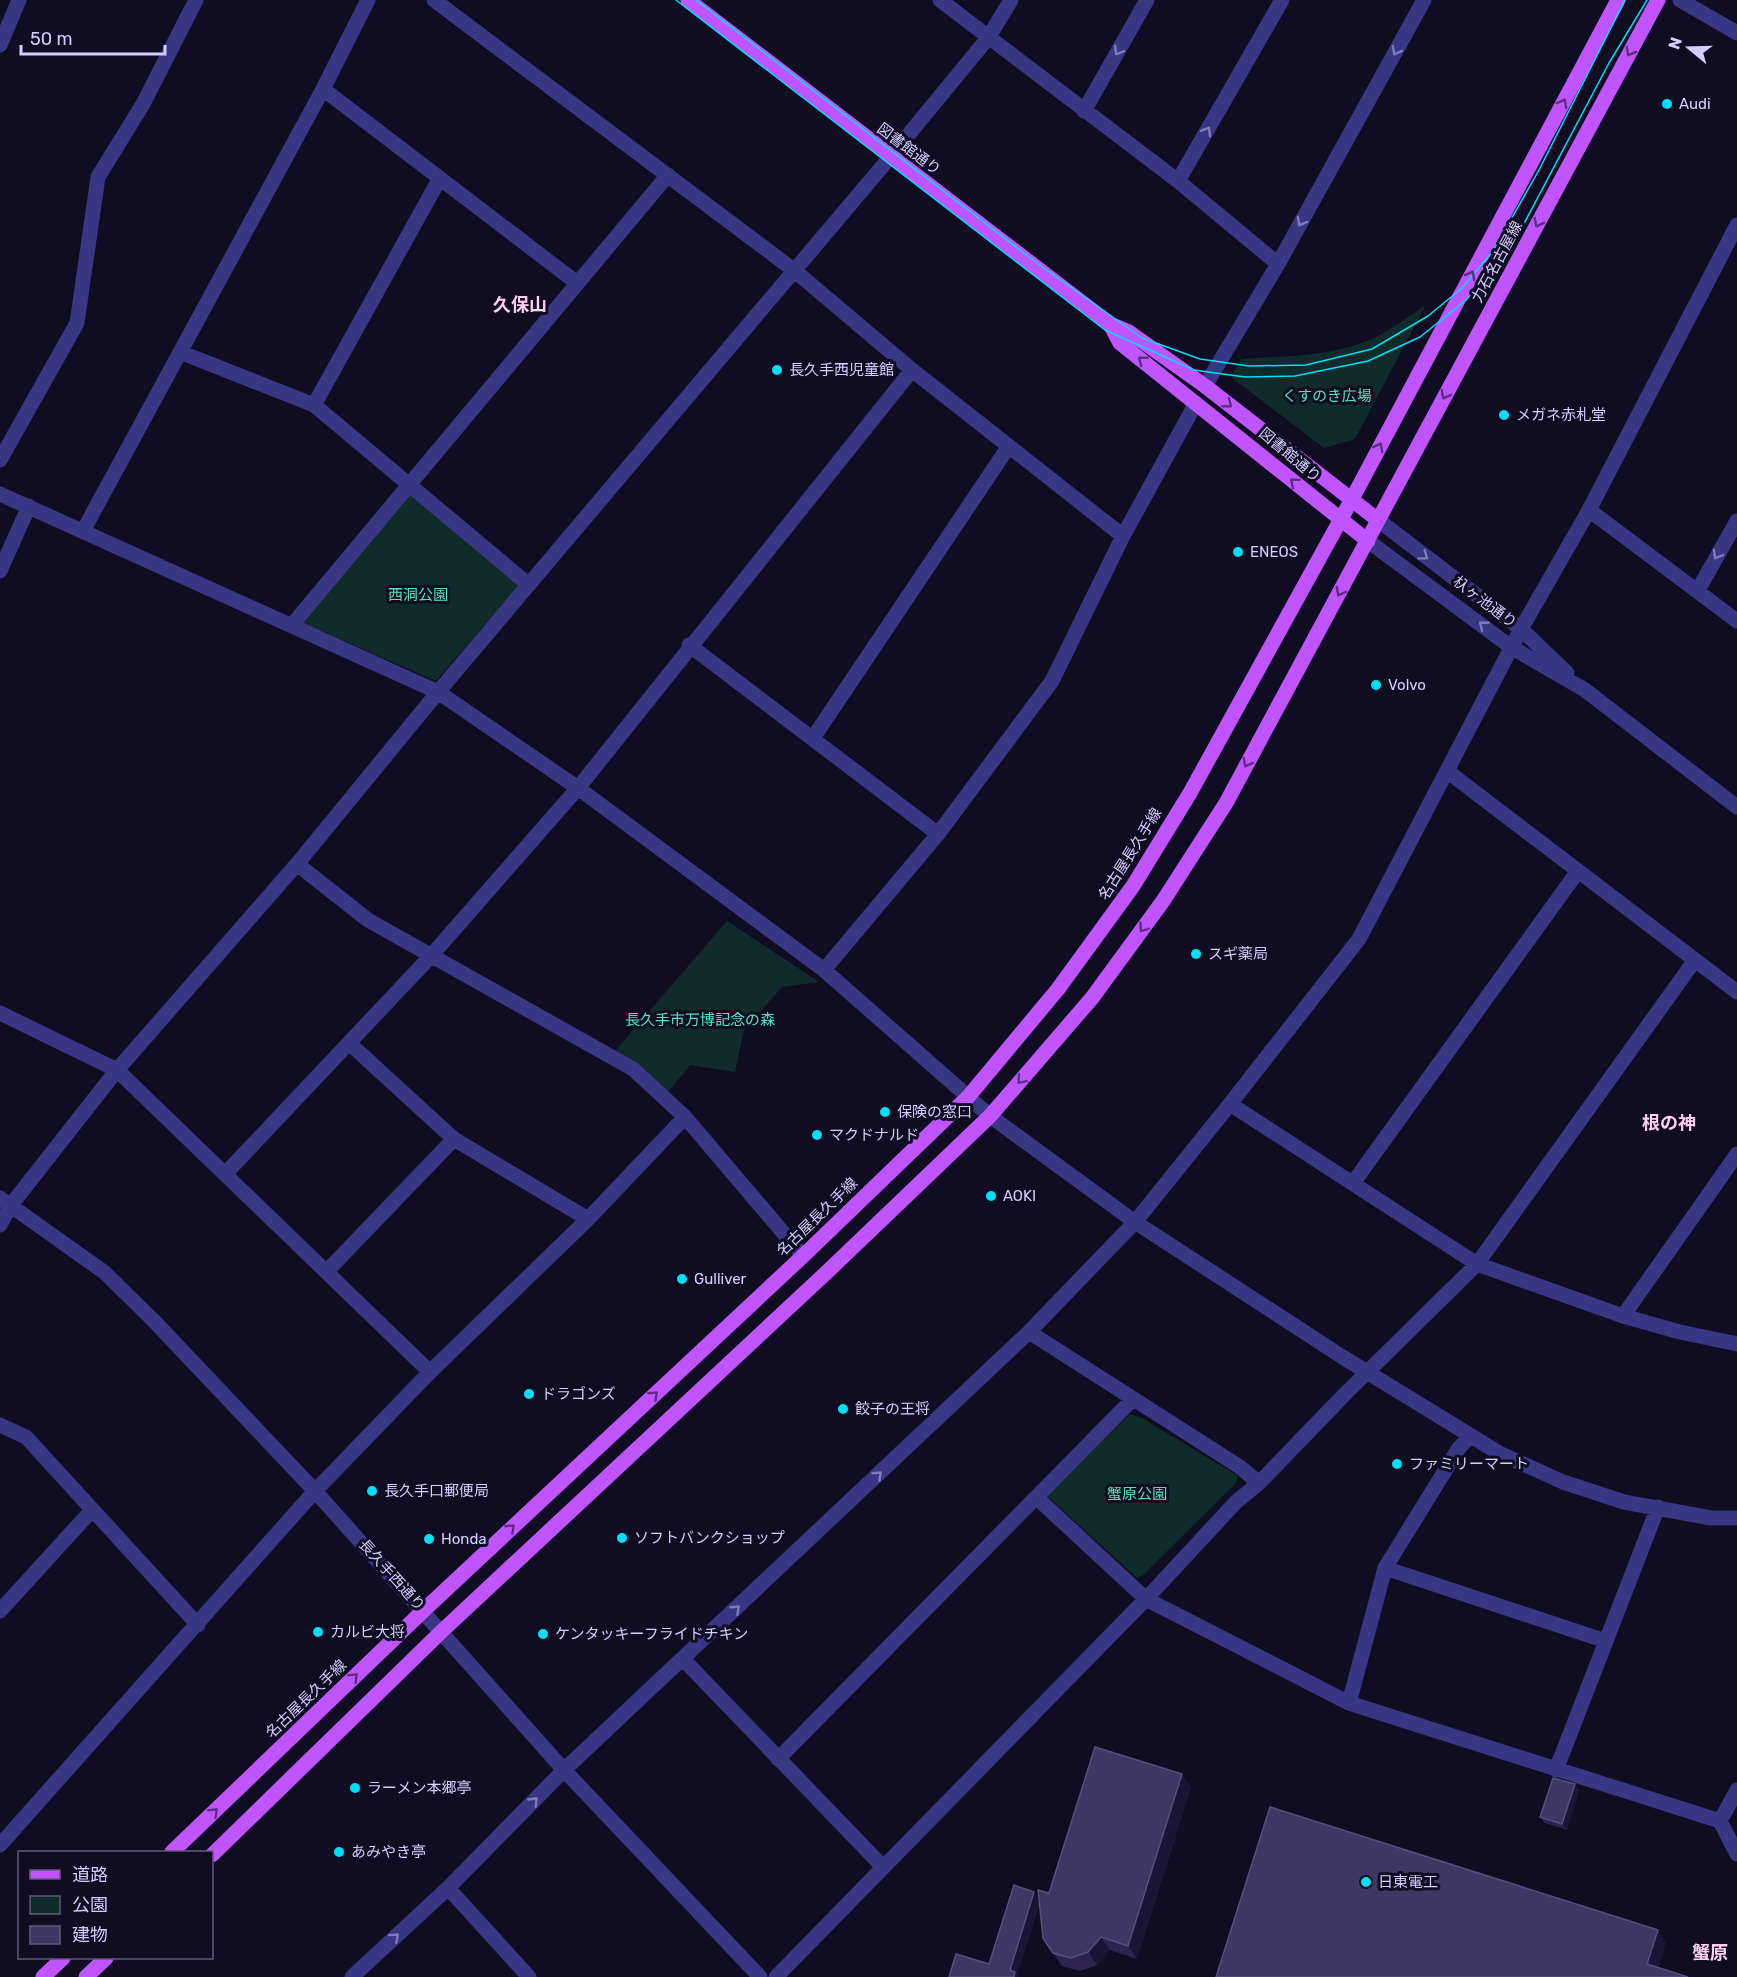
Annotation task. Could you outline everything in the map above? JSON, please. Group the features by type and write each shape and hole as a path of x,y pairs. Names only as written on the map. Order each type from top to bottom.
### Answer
{"main road":[{"name":"図書館通り","path":"688,0 889,157 1110,324 1129,332 1206,386 1378,520"},
{"name":"力石名古屋線","path":"1352,499 1618,0"},
{"name":"力石名古屋線","path":"1368,541 1658,0"},
{"name":"図書館通り","path":"1110,324 1120,343 1368,541"},
{"name":"名古屋長久手線","path":"173,1851 424,1610 803,1256 968,1097 1058,989 1133,886 1190,793 1352,499"},
{"path":"213,1854 442,1631 827,1272 990,1116 1092,998 1163,901 1226,803 1368,541"},
{"path":"43,1977 62,1959"},
{"path":"86,1977 105,1959"}],"street":[{"path":"0,45 19,0"},
{"path":"0,460 77,323 98,177 144,104 196,0"},
{"path":"83,531 323,89 368,0"},
{"path":"434,0 795,271 912,369 1123,536"},
{"path":"940,0 1178,182 1278,264"},
{"path":"0,1225 6,1202 117,1070 297,864 438,692 795,271 988,38 1011,0"},
{"path":"1084,111 1147,0"},
{"path":"1178,182 1282,0"},
{"path":"1206,386 1278,264 1424,0"},
{"path":"1680,0 1737,33"},
{"path":"323,89 577,283"},
{"path":"292,626 668,175"},
{"path":"314,405 440,178"},
{"path":"352,1977 448,1888 564,1770 1029,1332 1135,1222 1230,1104 1359,939 1511,647 1589,510 1737,225"},
{"path":"180,352 314,405 410,482 529,585"},
{"path":"226,1173 430,957 578,788 689,645 912,369"},
{"path":"824,970 938,834 1052,681 1123,536 1196,403"},
{"path":"813,738 1009,447"},
{"path":"0,494 438,692 578,788 824,970 990,1116 1135,1222 1470,1436 1499,1453 1563,1482 1624,1502 1711,1518 1737,1518"},
{"path":"0,571 29,506"},
{"path":"1589,510 1737,621"},
{"name":"杁ヶ池通り","path":"1378,520 1521,629 1585,690 1737,807"},
{"path":"1698,590 1737,521"},
{"name":"杁ヶ池通り","path":"1368,541 1452,600 1511,647 1585,690"},
{"path":"689,645 938,834"},
{"path":"1447,771 1737,992"},
{"path":"297,864 368,920 430,957 633,1069 685,1117 803,1256"},
{"path":"1353,1184 1578,871"},
{"path":"776,1977 1146,1599 1236,1502 1259,1483 1477,1264 1695,960"},
{"path":"0,1013 117,1070 328,1270 430,1372"},
{"path":"349,1043 454,1139 588,1219"},
{"path":"1230,1104 1477,1264 1623,1316 1680,1332 1737,1344"},
{"path":"0,1845 315,1491 430,1372 588,1219 685,1117"},
{"path":"328,1270 454,1139"},
{"path":"1623,1316 1736,1157"},
{"name":"長久手西通り","path":"6,1202 104,1272 154,1321 424,1610 564,1770 760,1977"},
{"path":"1029,1332 1240,1467 1259,1483"},
{"path":"778,1759 1132,1400"},
{"path":"0,1425 26,1437 198,1625"},
{"path":"1349,1703 1385,1568 1459,1448 1470,1436"},
{"path":"1037,1498 1146,1599 1349,1703 1720,1821 1737,1854"},
{"path":"1556,1770 1658,1507"},
{"path":"0,1611 92,1510"},
{"path":"1385,1568 1606,1641"},
{"path":"683,1659 883,1867"},
{"path":"1720,1821 1737,1790"},
{"path":"448,1888 529,1977"}],"green space":[{"name":"くすのき広場","path":"1425,306 1355,439 1324,448 1231,377 1241,359 1342,349 1374,338"},
{"name":"西洞公園","path":"409,492 522,582 436,681 303,623"},
{"name":"長久手市万博記念の森","path":"727,921 819,982 782,987 744,1030 735,1072 690,1065 668,1092 615,1051"},
{"name":"蟹原公園","path":"1130,1414 1142,1418 1238,1476 1236,1483 1143,1575 1137,1578 1047,1496"}],"building":[{"path":"1095,1747 1182,1774 1128,1946 1101,1937 1088,1952 1071,1958 1053,1953 1043,1938 1038,1890 1049,1893"},
{"path":"1553,1778 1575,1784 1562,1824 1540,1817"},
{"name":"日東電工","path":"1270,1807 1658,1930 1647,1964 1688,1977 1216,1977"},
{"path":"1014,1885 1034,1892 1010,1970 1015,1972 1014,1977 949,1977 956,1954 989,1964"}],"tram line":[{"path":"676,0 1105,330 1194,370 1245,377 1295,376 1368,361 1420,337 1466,300 1510,250 1609,63 1647,0"},
{"path":"696,0 1038,264 1142,338 1200,359 1249,366 1306,365 1372,349 1428,316 1462,288 1493,251 1539,170 1625,0"}],"place":[{"name":"Audi","path":"1667,104"},
{"name":"長久手西児童館","path":"777,370"},
{"name":"メガネ赤札堂","path":"1504,415"},
{"name":"ENEOS","path":"1238,552"},
{"name":"Volvo","path":"1376,685"},
{"name":"スギ薬局","path":"1196,954"},
{"name":"保険の窓口","path":"885,1112"},
{"name":"マクドナルド","path":"817,1135"},
{"name":"AOKI","path":"991,1196"},
{"name":"Gulliver","path":"682,1279"},
{"name":"ドラゴンズ","path":"529,1394"},
{"name":"餃子の王将","path":"843,1409"},
{"name":"ファミリーマート","path":"1397,1464"},
{"name":"長久手口郵便局","path":"372,1491"},
{"name":"ソフトバンクショップ","path":"622,1538"},
{"name":"Honda","path":"429,1539"},
{"name":"カルビ大将","path":"318,1632"},
{"name":"ケンタッキーフライドチキン","path":"543,1634"},
{"name":"ラーメン本郷亭","path":"355,1788"},
{"name":"あみやき亭","path":"339,1852"},
{"name":"日東電工","path":"1366,1882"}],"district":[{"name":"久保山","path":"520,305"},
{"name":"根の神","path":"1669,1123"},
{"name":"蟹原","path":"1710,1953"}]}
